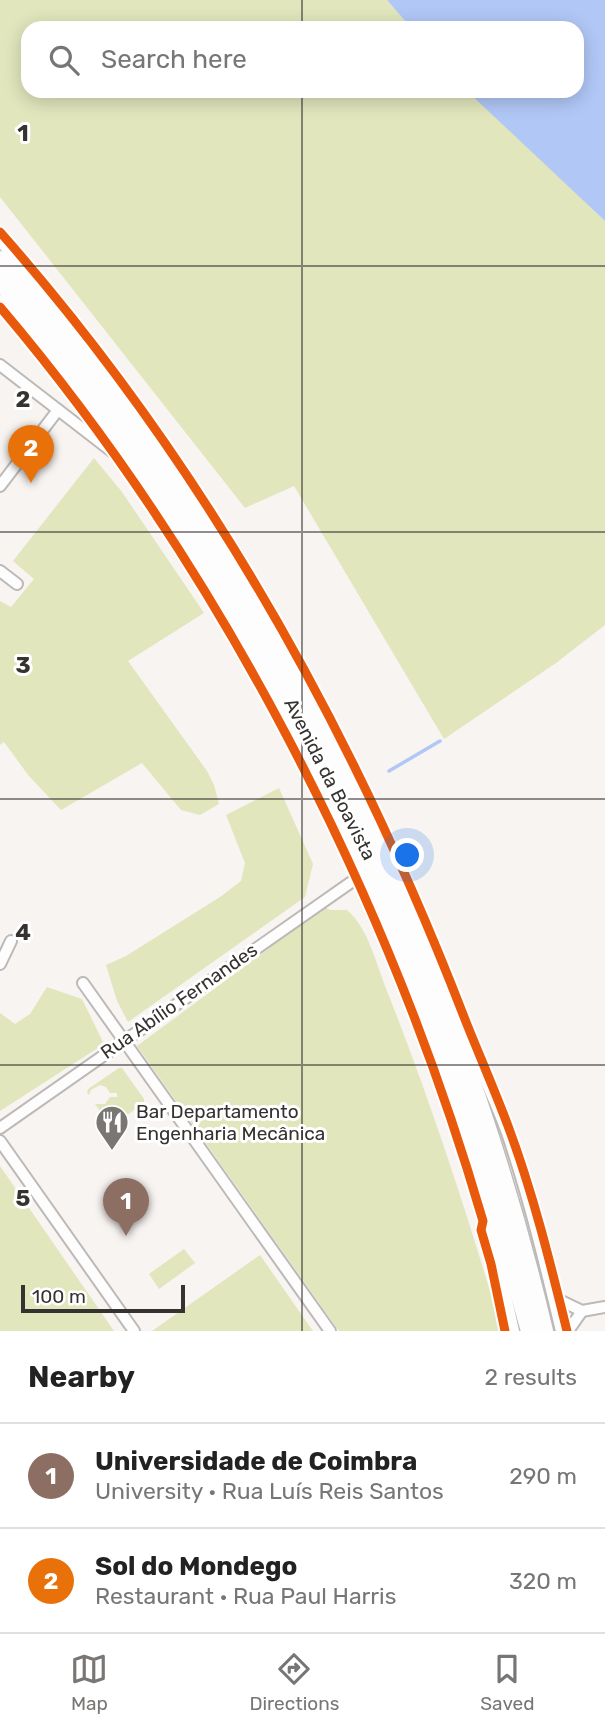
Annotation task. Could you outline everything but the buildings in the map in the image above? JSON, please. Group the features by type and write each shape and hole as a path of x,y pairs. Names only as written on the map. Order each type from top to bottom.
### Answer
{"highway":[{"name":"Avenida da Boavista","path":"0,260 48,315 150,450 233,580 315,723 362,818 415,937 488,1134 518,1256 530,1331"},
{"name":"Avenida da Boavista","path":"0,280 37,324 137,459 220,588 302,732 349,824 433,1023 493,1198 518,1256 544,1331"},
{"path":"517,1331 510,1281 518,1256"},
{"path":"518,1256 544,1288 558,1331"}],"street":[{"name":"Avenida da Boavista","path":"0,241 65,318 172,464 237,564 326,717 387,842 505,1129 539,1237 558,1331"},
{"name":"Avenida da Boavista","path":"0,300 125,462 248,657 292,738 360,876 391,947 447,1096 495,1248 517,1331"},
{"path":"0,365 125,462"},
{"path":"0,486 58,410"},
{"path":"0,570 17,584"},
{"name":"Rua Abílio Fernandes","path":"0,1129 360,876"},
{"path":"0,964 11,941"},
{"path":"83,984 330,1331"},
{"path":"0,1141 134,1331"},
{"path":"553,1297 582,1311 605,1307"},
{"path":"568,1331 582,1311"}],"green space":[{"path":"0,0 387,0 405,21 21,21 21,98 539,98 594,211 605,221 605,625 556,663 444,739 294,486 245,508 0,197"},
{"path":"94,458 122,492 204,613 128,661 207,771 214,785 219,804 200,815 181,810 142,763 61,810 29,776 4,742 0,745 0,601 11,607 34,579 13,561"},
{"path":"279,788 313,864 305,897 128,1022 117,1001 106,965 126,956 241,881 245,863 226,815"},
{"path":"325,907 330,910 347,910 361,927 371,948 419,1075 502,1331 339,1331 137,1046"},
{"path":"47,987 82,999 104,1044 0,1111 0,1013 15,1024 30,1014"},
{"path":"122,1068 144,1099 144,1103 113,1125 109,1124 95,1104 105,1104 110,1097 117,1097 117,1093 110,1093 106,1087 100,1085 91,1090 89,1095 87,1093 88,1089"},
{"path":"0,1166 114,1331 0,1331"},
{"path":"184,1249 195,1263 159,1289 149,1274"},
{"path":"260,1255 313,1331 152,1331"}],"water":[{"path":"387,0 605,0 605,221 474,98 584,98 584,21 405,21"}],"waterway":[{"path":"389,771 440,741"}],"cycle path":[{"path":"0,232 74,321 143,413 208,508 268,606 324,707 423,915 503,1113 533,1202 567,1331"},
{"path":"0,307 80,407 155,513 224,624 288,739 346,857 398,977 444,1099 483,1221 481,1230 505,1331"}],"place":[{"name":"Sol do Mondego","path":"31,483"},
{"name":"Bar Departamento Engenharia Mecânica","path":"112,1152"},
{"name":"Universidade de Coimbra","path":"126,1236"}]}
